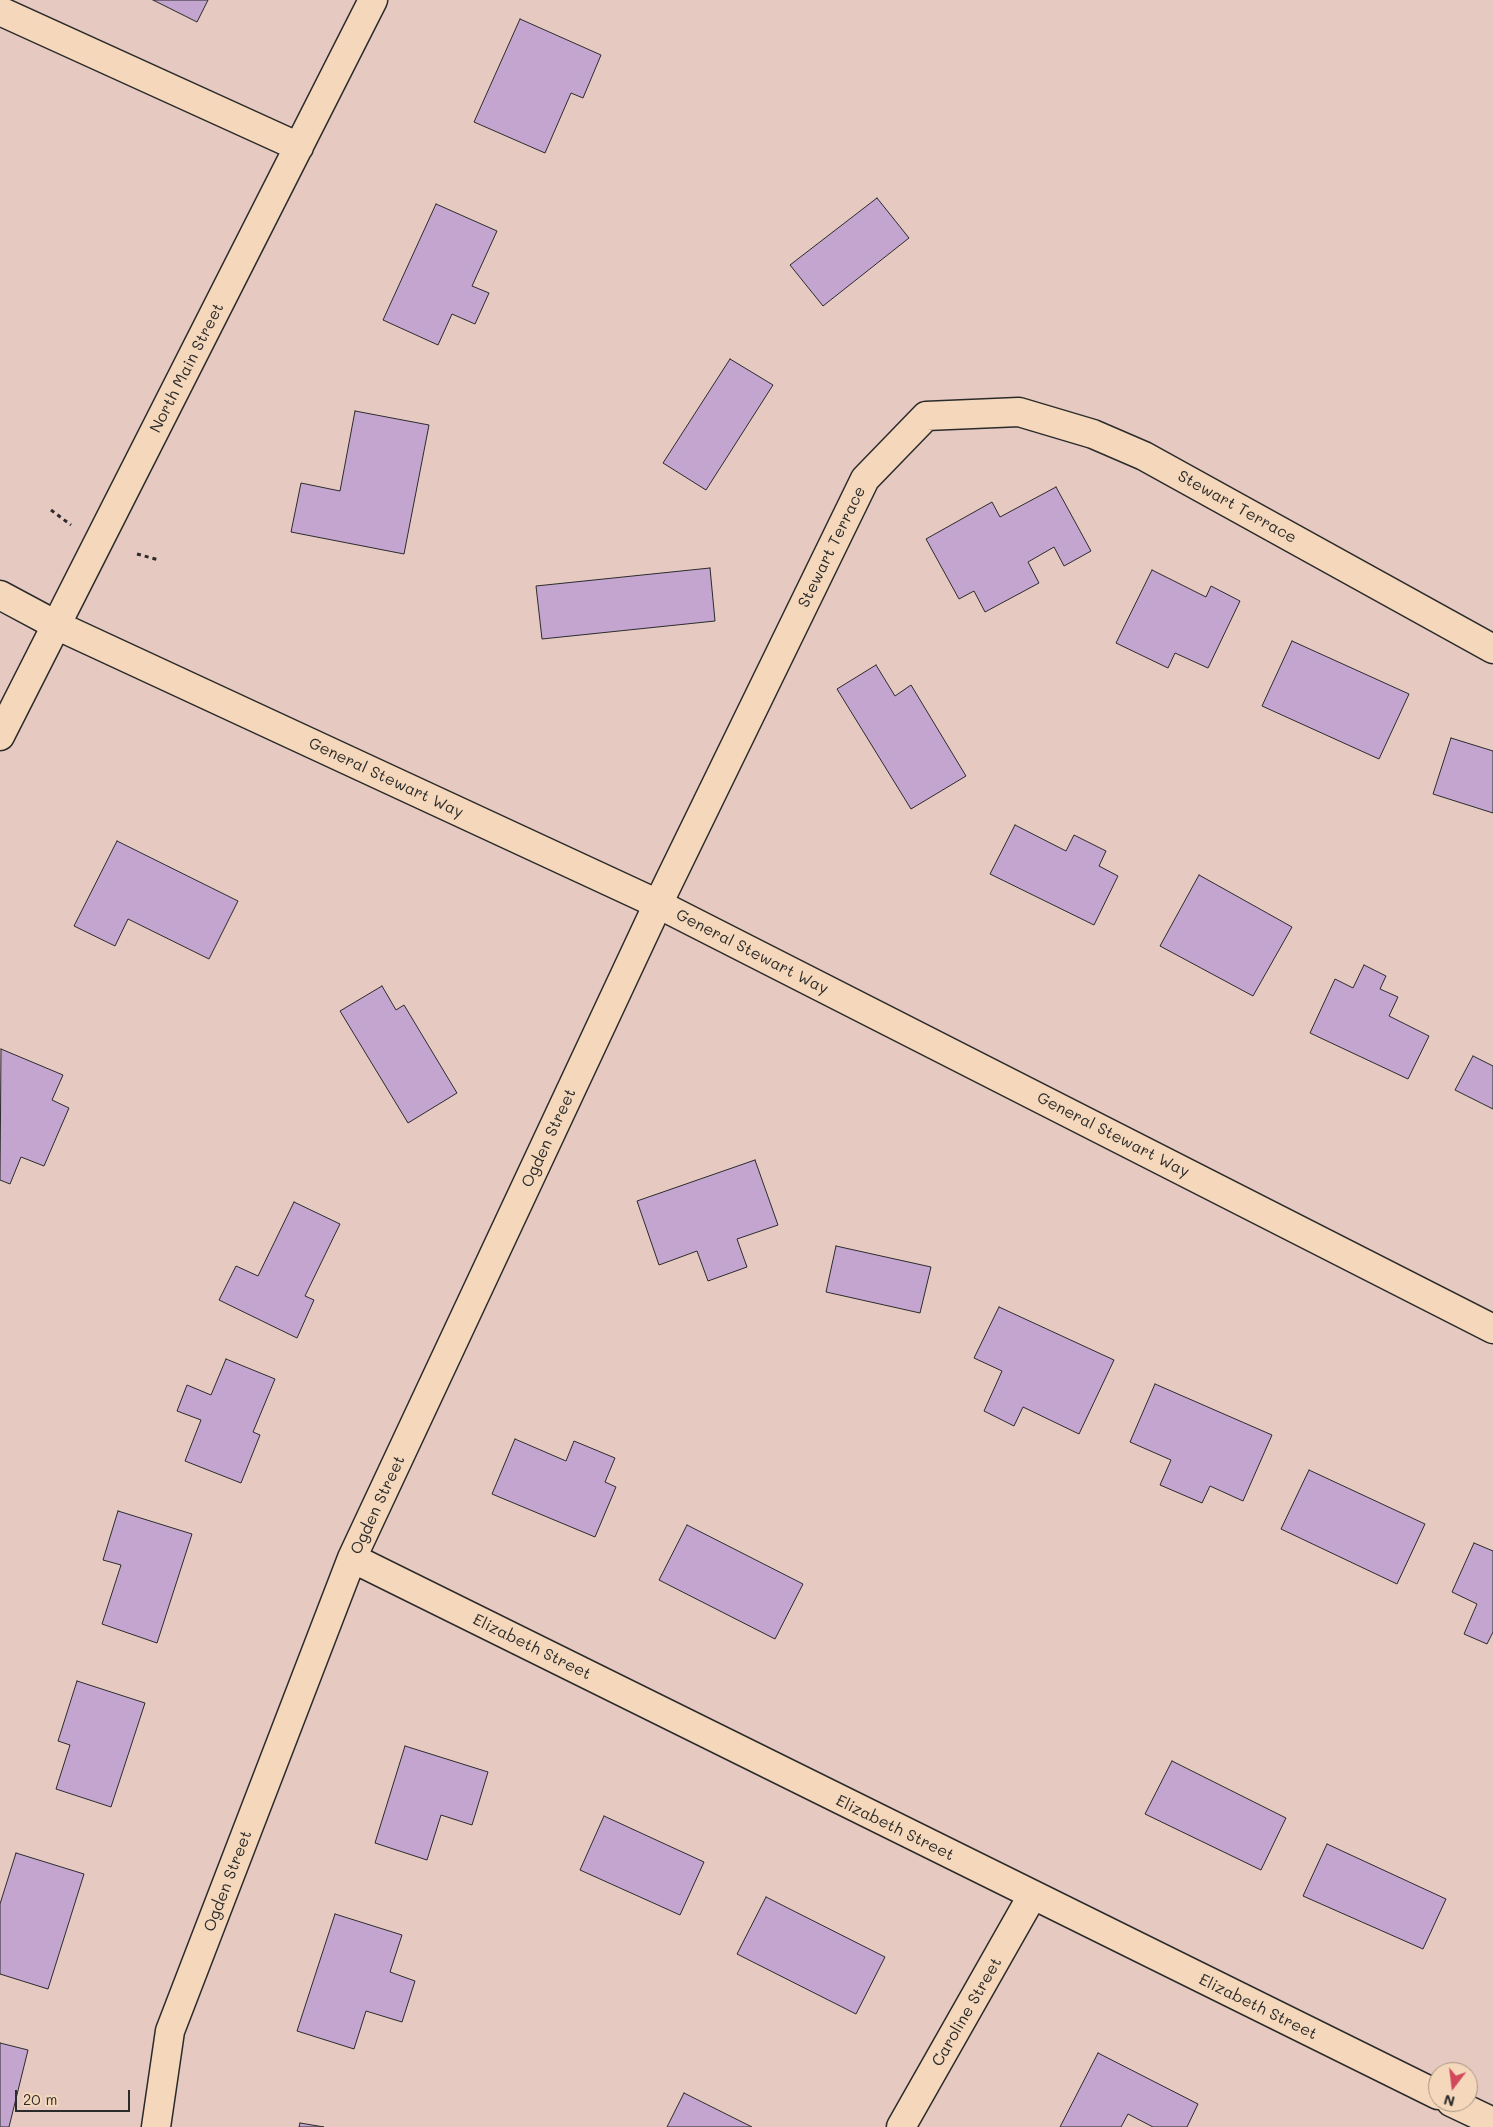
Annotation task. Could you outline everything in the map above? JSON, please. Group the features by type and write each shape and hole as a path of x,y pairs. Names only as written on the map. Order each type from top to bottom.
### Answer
{"street":[{"name":"North Main Street","path":"0,736 373,0"},
{"path":"0,11 299,147"},
{"name":"Stewart Terrace","path":"658,904 866,479 926,416 1019,412 1093,434 1144,456 1493,648"},
{"name":"General Stewart Way","path":"0,596 56,625 658,904 1493,1329"},
{"name":"Ogden Street","path":"156,2127 170,2031 352,1558 658,904"},
{"name":"Elizabeth Street","path":"352,1558 1428,2091"},
{"name":"Caroline Street","path":"901,2127 1032,1896"},
{"path":"1472,2112 1493,2122"}],"path":[{"path":"51,510 71,525"},
{"path":"137,554 159,560"}],"building":[{"path":"153,0 208,0 197,22"},
{"path":"520,19 601,55 583,98 571,93 545,153 474,122"},
{"path":"877,198 909,238 823,306 790,265"},
{"path":"436,204 497,231 472,286 489,293 475,324 452,314 438,345 383,320"},
{"path":"730,359 773,385 706,490 663,463"},
{"path":"355,411 429,425 404,554 291,532 301,483 340,491"},
{"path":"1056,487 1091,551 1064,566 1054,547 1028,562 1039,583 985,612 974,591 959,599 926,539 992,502 1000,517"},
{"path":"710,568 715,621 542,639 536,586"},
{"path":"1152,570 1206,597 1211,586 1240,601 1208,668 1175,653 1168,668 1116,643"},
{"path":"1292,641 1409,694 1379,759 1262,706"},
{"path":"876,665 895,696 911,685 966,776 911,809 837,689"},
{"path":"1451,738 1493,751 1493,813 1433,794"},
{"path":"1015,825 1066,851 1074,835 1106,851 1099,866 1118,876 1094,925 990,874"},
{"path":"117,841 238,901 209,959 128,919 115,946 74,926"},
{"path":"1199,875 1292,927 1253,996 1160,946"},
{"path":"1364,965 1386,976 1380,989 1398,997 1389,1016 1429,1036 1408,1079 1310,1033 1335,979 1353,988"},
{"path":"382,986 396,1010 404,1005 457,1093 408,1123 340,1011"},
{"path":"1,1049 63,1075 52,1100 69,1108 44,1166 21,1157 10,1184 0,1180"},
{"path":"1473,1056 1493,1066 1493,1109 1455,1090"},
{"path":"755,1160 778,1225 737,1239 747,1267 708,1281 697,1251 659,1265 637,1201"},
{"path":"294,1202 340,1224 305,1296 314,1300 297,1338 219,1300 236,1266 258,1276"},
{"path":"836,1246 931,1267 920,1313 826,1292"},
{"path":"999,1307 1114,1360 1079,1434 1023,1407 1014,1426 984,1411 1002,1371 974,1358"},
{"path":"226,1359 275,1379 253,1432 260,1435 241,1483 185,1461 201,1420 177,1411 187,1385 211,1395"},
{"path":"1155,1384 1272,1435 1243,1501 1210,1486 1202,1503 1160,1485 1171,1460 1130,1442"},
{"path":"515,1439 566,1461 574,1441 615,1458 605,1482 616,1487 595,1537 492,1494"},
{"path":"1309,1470 1425,1524 1397,1584 1281,1529"},
{"path":"118,1511 192,1534 157,1643 102,1624 121,1565 103,1560"},
{"path":"687,1525 803,1584 775,1639 659,1580"},
{"path":"1474,1543 1493,1551 1493,1632 1487,1644 1464,1634 1477,1604 1452,1592"},
{"path":"77,1681 145,1703 111,1807 56,1789 70,1745 58,1741"},
{"path":"405,1746 488,1772 472,1825 441,1815 427,1860 375,1843"},
{"path":"1172,1761 1286,1818 1261,1870 1145,1814"},
{"path":"604,1816 704,1862 680,1915 580,1870"},
{"path":"1327,1844 1446,1899 1423,1949 1303,1896"},
{"path":"16,1853 84,1874 48,1989 0,1974 0,1904"},
{"path":"766,1897 885,1957 856,2014 737,1954"},
{"path":"335,1914 402,1935 390,1972 415,1981 402,2022 366,2011 354,2049 297,2031"},
{"path":"0,2043 28,2050 9,2127 0,2127"},
{"path":"1098,2053 1198,2104 1187,2127 1153,2127 1128,2114 1121,2127 1060,2127"},
{"path":"684,2093 752,2127 667,2127"},
{"path":"300,2123 324,2127 299,2127"}]}
